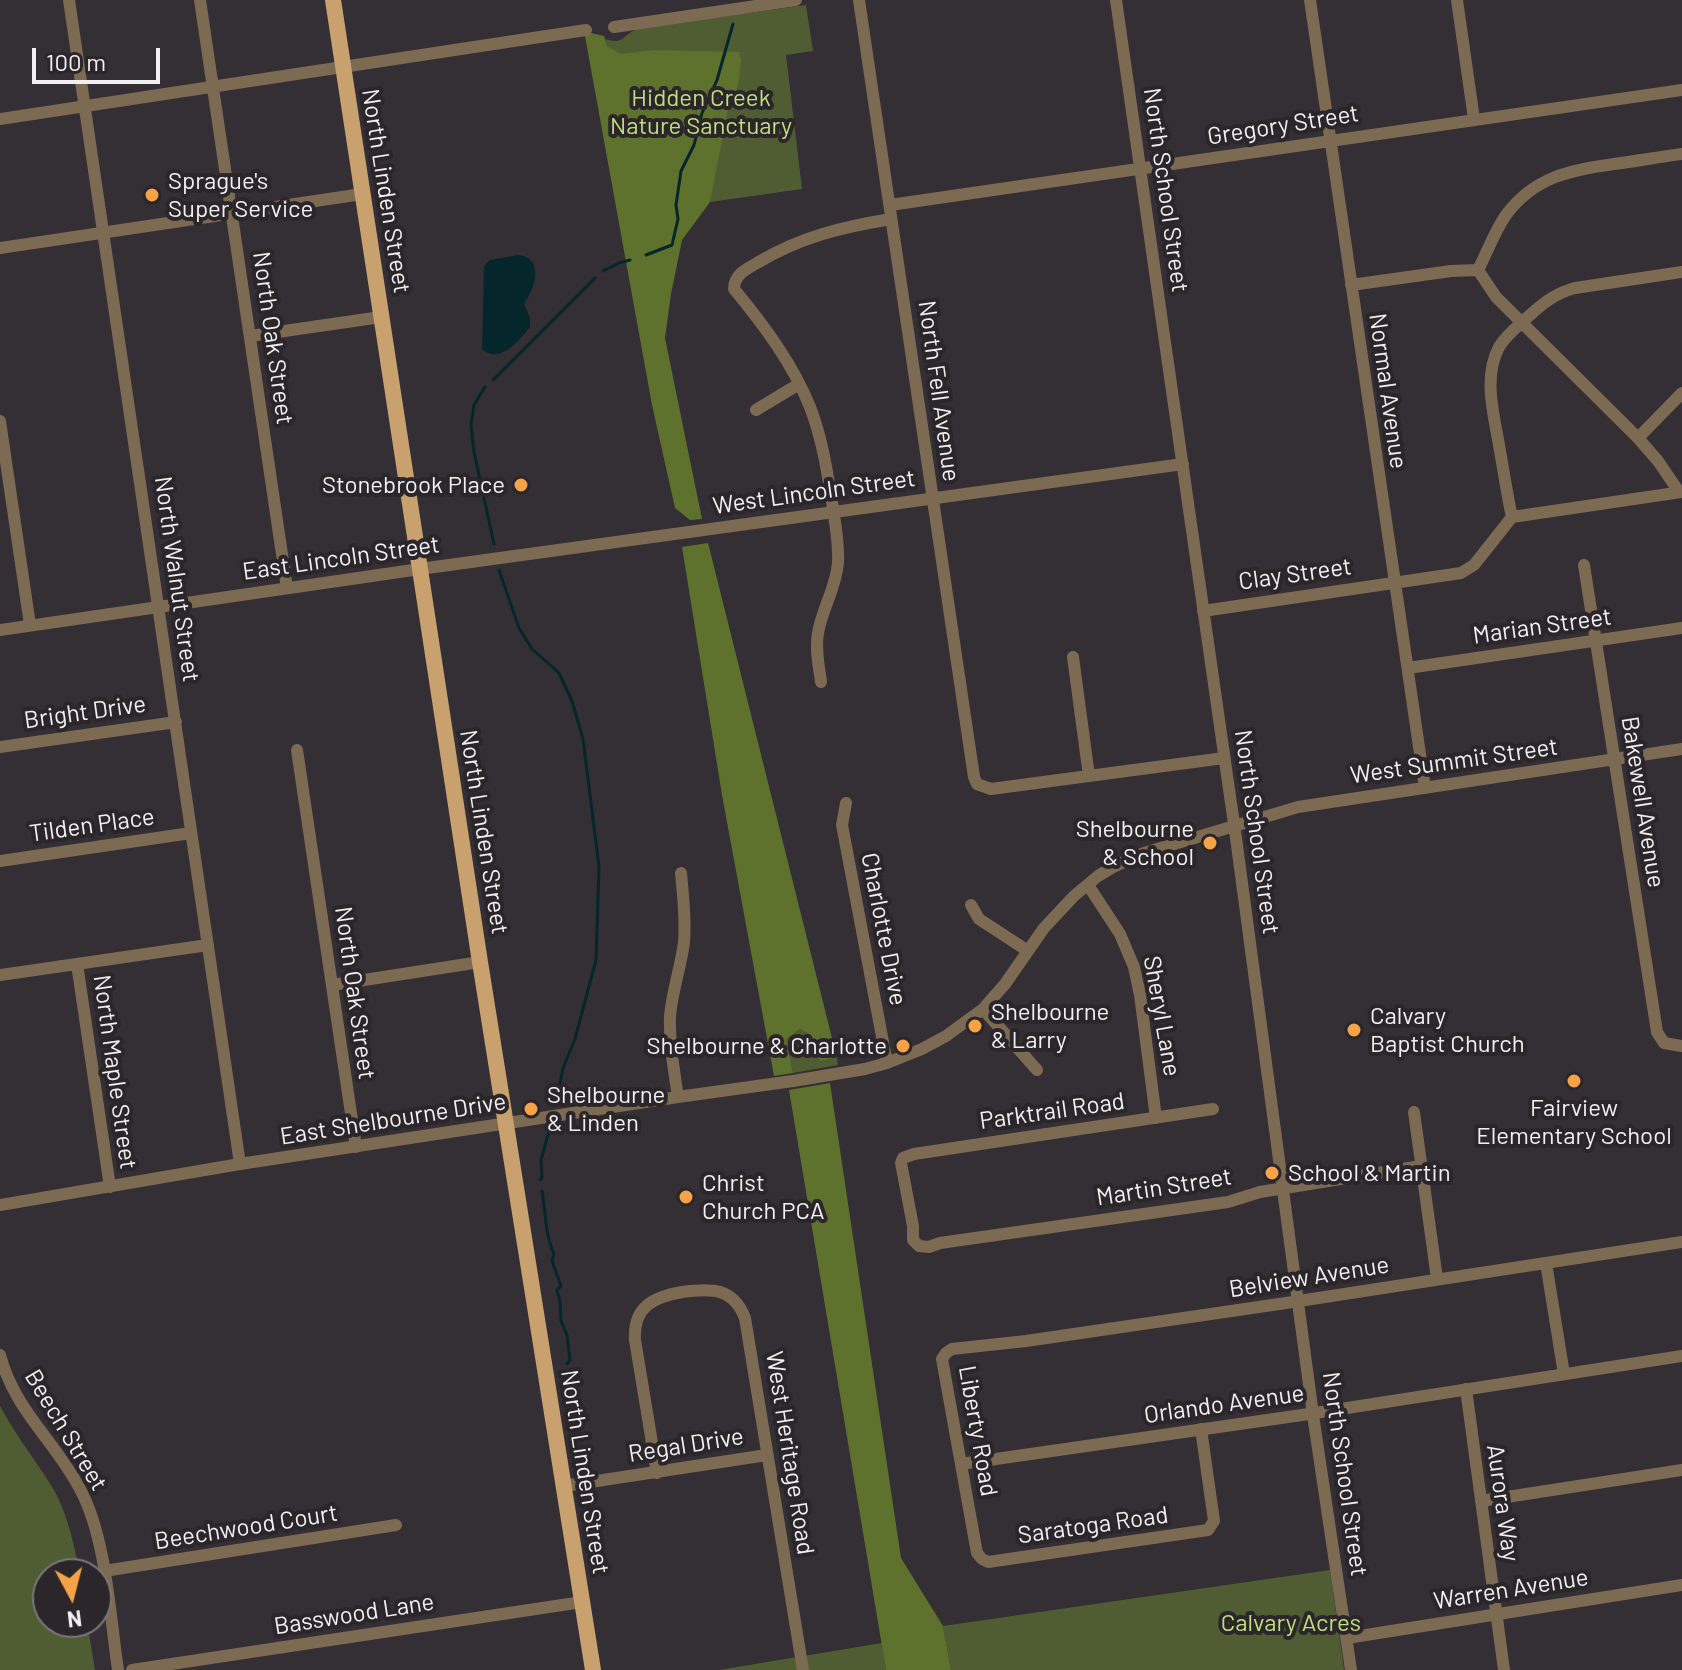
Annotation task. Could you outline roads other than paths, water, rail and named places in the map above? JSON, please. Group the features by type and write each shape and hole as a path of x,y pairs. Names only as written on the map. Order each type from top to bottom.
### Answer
{"main road":[{"name":"North Linden Street","path":"333,0 505,1124 593,1670"}],"street":[{"name":"North Walnut Street","path":"69,0 240,1164"},
{"name":"North Oak Street","path":"200,0 287,588"},
{"path":"614,27 796,0"},
{"name":"North Fell Avenue","path":"859,0 974,777 980,787 991,789 1089,776"},
{"name":"North School Street","path":"1116,0 1235,826 1313,1413 1351,1670"},
{"name":"Normal Avenue","path":"1310,0 1425,788"},
{"path":"1457,0 1474,119"},
{"path":"0,119 586,30"},
{"name":"Gregory Street","path":"799,384 761,323 734,289 735,278 774,253 826,231 891,212 1141,169 1682,90"},
{"path":"1478,270 1504,218 1516,202 1534,188 1578,169 1682,154"},
{"path":"0,248 362,194"},
{"path":"1351,285 1478,270"},
{"path":"1478,270 1496,297 1522,323 1638,438 1680,492 1512,517 1492,409 1491,375 1498,348 1508,335 1522,323 1546,301 1562,292 1682,272"},
{"path":"250,336 381,317"},
{"path":"756,410 799,384 822,444 838,562 818,635 821,682"},
{"path":"1638,438 1682,393"},
{"path":"0,421 30,625"},
{"name":"West Lincoln Street","path":"689,532 1183,464"},
{"name":"Clay Street","path":"1203,611 1461,573 1474,565 1512,517"},
{"name":"East Lincoln Street","path":"0,630 689,532"},
{"name":"Bakewell Avenue","path":"1584,565 1657,1032 1664,1043 1682,1046"},
{"name":"Marian Street","path":"1408,668 1682,628"},
{"path":"1073,657 1089,776 1224,758"},
{"name":"Bright Drive","path":"0,747 176,722"},
{"name":"West Summit Street","path":"1028,951 1053,917 1088,885 1113,867 1144,853 1298,807 1682,749"},
{"name":"North Oak Street","path":"297,750 356,1147"},
{"name":"Charlotte Drive","path":"846,803 842,825 887,1063"},
{"name":"Tilden Place","path":"0,861 191,833"},
{"path":"678,1097 670,1026 684,939 681,873"},
{"name":"Sheryl Lane","path":"1088,885 1120,934 1134,967 1156,1118"},
{"path":"971,905 979,919 1028,951"},
{"path":"0,975 208,945"},
{"name":"East Shelbourne Drive","path":"0,1205 240,1164 865,1069 922,1049 946,1036 983,1009 1028,951"},
{"path":"332,985 480,962"},
{"name":"North Maple Street","path":"77,964 110,1187"},
{"path":"983,1009 1037,1070"},
{"name":"Parktrail Road","path":"915,1243 901,1163 903,1158 1213,1109"},
{"path":"1414,1112 1437,1279"},
{"name":"Martin Street","path":"915,1243 929,1247 1228,1202 1260,1192 1421,1166"},
{"name":"Belview Avenue","path":"944,1356 952,1349 1026,1341 1682,1242"},
{"path":"1546,1263 1564,1374"},
{"name":"West Heritage Road","path":"657,1473 635,1327 643,1309 664,1295 720,1291 743,1312 803,1670"},
{"name":"Beech Street","path":"0,1355 16,1396 70,1470 83,1494 102,1558"},
{"name":"Liberty Road","path":"944,1356 942,1363 977,1553 982,1559"},
{"name":"Orlando Avenue","path":"961,1464 1682,1356"},
{"name":"Aurora Way","path":"1466,1389 1504,1670"},
{"name":"Saratoga Road","path":"982,1559 988,1562 1043,1555 1211,1528 1214,1521 1201,1429"},
{"name":"Regal Drive","path":"564,1486 767,1455"},
{"path":"1481,1501 1682,1470"},
{"name":"Beechwood Court","path":"112,1570 396,1525"},
{"name":"Warren Avenue","path":"1347,1638 1682,1585"},
{"name":"Basswood Lane","path":"132,1670 582,1602"},
{"name":"Beech Street","path":"112,1628 118,1670"}],"water":[{"path":"518,255 532,261 534,267 532,290 524,303 530,327 502,353 488,353 482,349 484,266 490,260"}],"waterway":[{"path":"646,255 672,245 678,219 676,205 681,171 694,145 702,113 717,80 733,24"},
{"path":"603,271 630,260"},
{"path":"493,380 595,278"},
{"path":"485,387 474,405 471,425 494,544"},
{"path":"499,570 519,628 532,649 559,673 572,701 583,739 599,867 596,960 575,1039 563,1068 557,1099"},
{"path":"540,1180 541,1160 551,1124"},
{"path":"542,1191 547,1232 554,1254 552,1261 561,1286 557,1290 561,1321 567,1335 570,1360 567,1364"}],"place":[{"name":"Sprague's Super Service","path":"152,195"},
{"name":"Stonebrook Place","path":"521,485"},
{"name":"Shelbourne & School","path":"1210,843"},
{"name":"Shelbourne & Larry","path":"975,1026"},
{"name":"Calvary Baptist Church","path":"1354,1030"},
{"name":"Shelbourne & Charlotte","path":"903,1046"},
{"name":"Fairview Elementary School","path":"1574,1081"},
{"name":"Shelbourne & Linden","path":"531,1109"},
{"name":"School & Martin","path":"1272,1173"},
{"name":"Christ Church PCA","path":"686,1197"}],"park label":[{"name":"Hidden Creek Nature Sanctuary","path":"701,112"},
{"name":"Calvary Acres","path":"1291,1623"}]}
